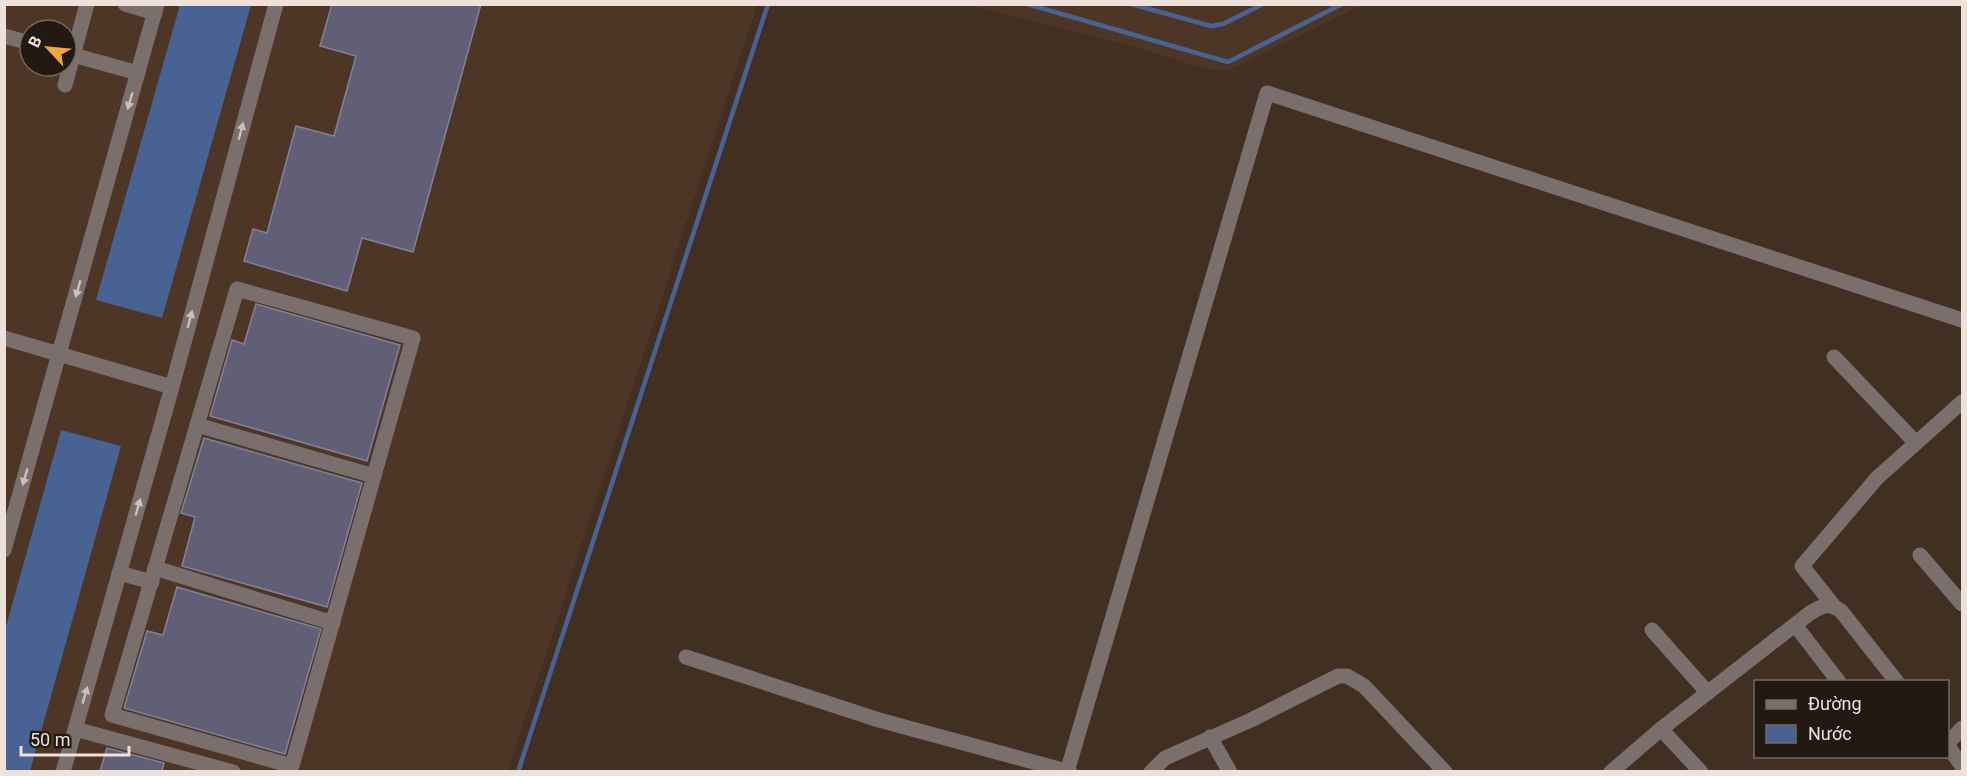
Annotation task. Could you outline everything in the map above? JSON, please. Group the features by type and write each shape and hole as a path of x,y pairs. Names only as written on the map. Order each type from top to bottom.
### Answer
{"street":[{"path":"78,29 87,4"},
{"path":"4,550 156,9 125,4"},
{"path":"63,771 172,387 276,4"},
{"path":"78,56 138,73"},
{"path":"64,86 65,78"},
{"path":"686,657 879,720 1063,770 1267,93 1962,320"},
{"path":"237,289 413,338 374,476 292,766 112,715 237,289"},
{"path":"4,338 172,387"},
{"path":"1834,357 1916,443"},
{"path":"1896,680 1802,566 1865,491 1962,402"},
{"path":"197,425 374,476"},
{"path":"1920,555 1962,604"},
{"path":"119,573 153,575 333,623"},
{"path":"1611,771 1661,729 1810,613 1827,605 1833,605"},
{"path":"1795,625 1838,680"},
{"path":"1652,630 1708,693"},
{"path":"1151,771 1165,758 1251,720 1338,676 1347,676 1364,686 1445,771"},
{"path":"75,729 233,771"},
{"path":"1661,729 1701,771"},
{"path":"1949,743 1962,729"},
{"path":"1210,737 1230,771"},
{"path":"1949,748 1962,766"}],"shaded area":[{"path":"1362,4 1227,71 1205,69 1146,50 967,5"},
{"path":"5,5 757,5 508,771 5,772"}],"water":[{"path":"180,5 251,5 162,318 96,300"},
{"path":"61,430 121,446 30,771 5,771 5,630"}],"building":[{"path":"332,4 481,4 413,252 362,238 347,291 244,261 253,229 267,233 296,126 334,136 356,56 320,46"},
{"path":"256,304 400,345 367,461 210,416 232,340 244,344"},
{"path":"204,438 362,483 327,607 182,566 195,517 181,513"},
{"path":"177,587 321,629 285,754 124,708 147,631 163,635"},
{"path":"107,748 164,763 162,771 100,771"}],"waterway":[{"path":"518,772 768,4"},
{"path":"1027,4 1228,62 1342,4"},
{"path":"1131,4 1211,26 1223,24 1263,4"}]}
